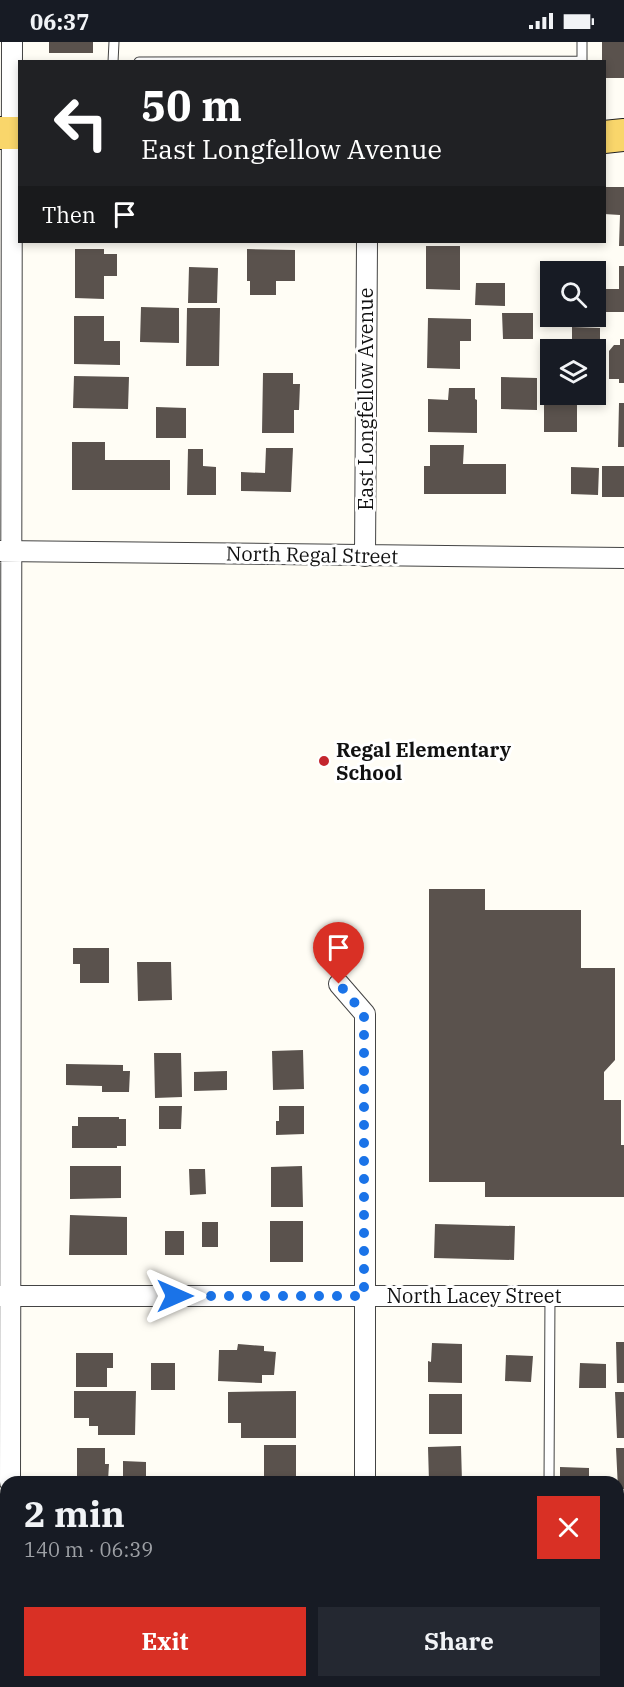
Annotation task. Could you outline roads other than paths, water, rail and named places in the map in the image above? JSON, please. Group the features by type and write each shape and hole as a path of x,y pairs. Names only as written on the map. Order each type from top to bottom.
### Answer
{"main road":[{"path":"606,137 624,135"}],"street":[{"path":"10,1476 4,1296 6,551 12,42"},
{"name":"East Longfellow Avenue","path":"364,556 367,243"},
{"name":"North Regal Street","path":"6,551 624,558"},
{"path":"339,984 364,1014 364,1476"},
{"name":"North Lacey Street","path":"4,1296 624,1296"}],"lane":[{"path":"113,60 114,42"},
{"path":"582,42 582,60"},
{"path":"549,1476 550,1296"}],"place":[{"name":"Regal Elementary School","path":"324,761"}]}
